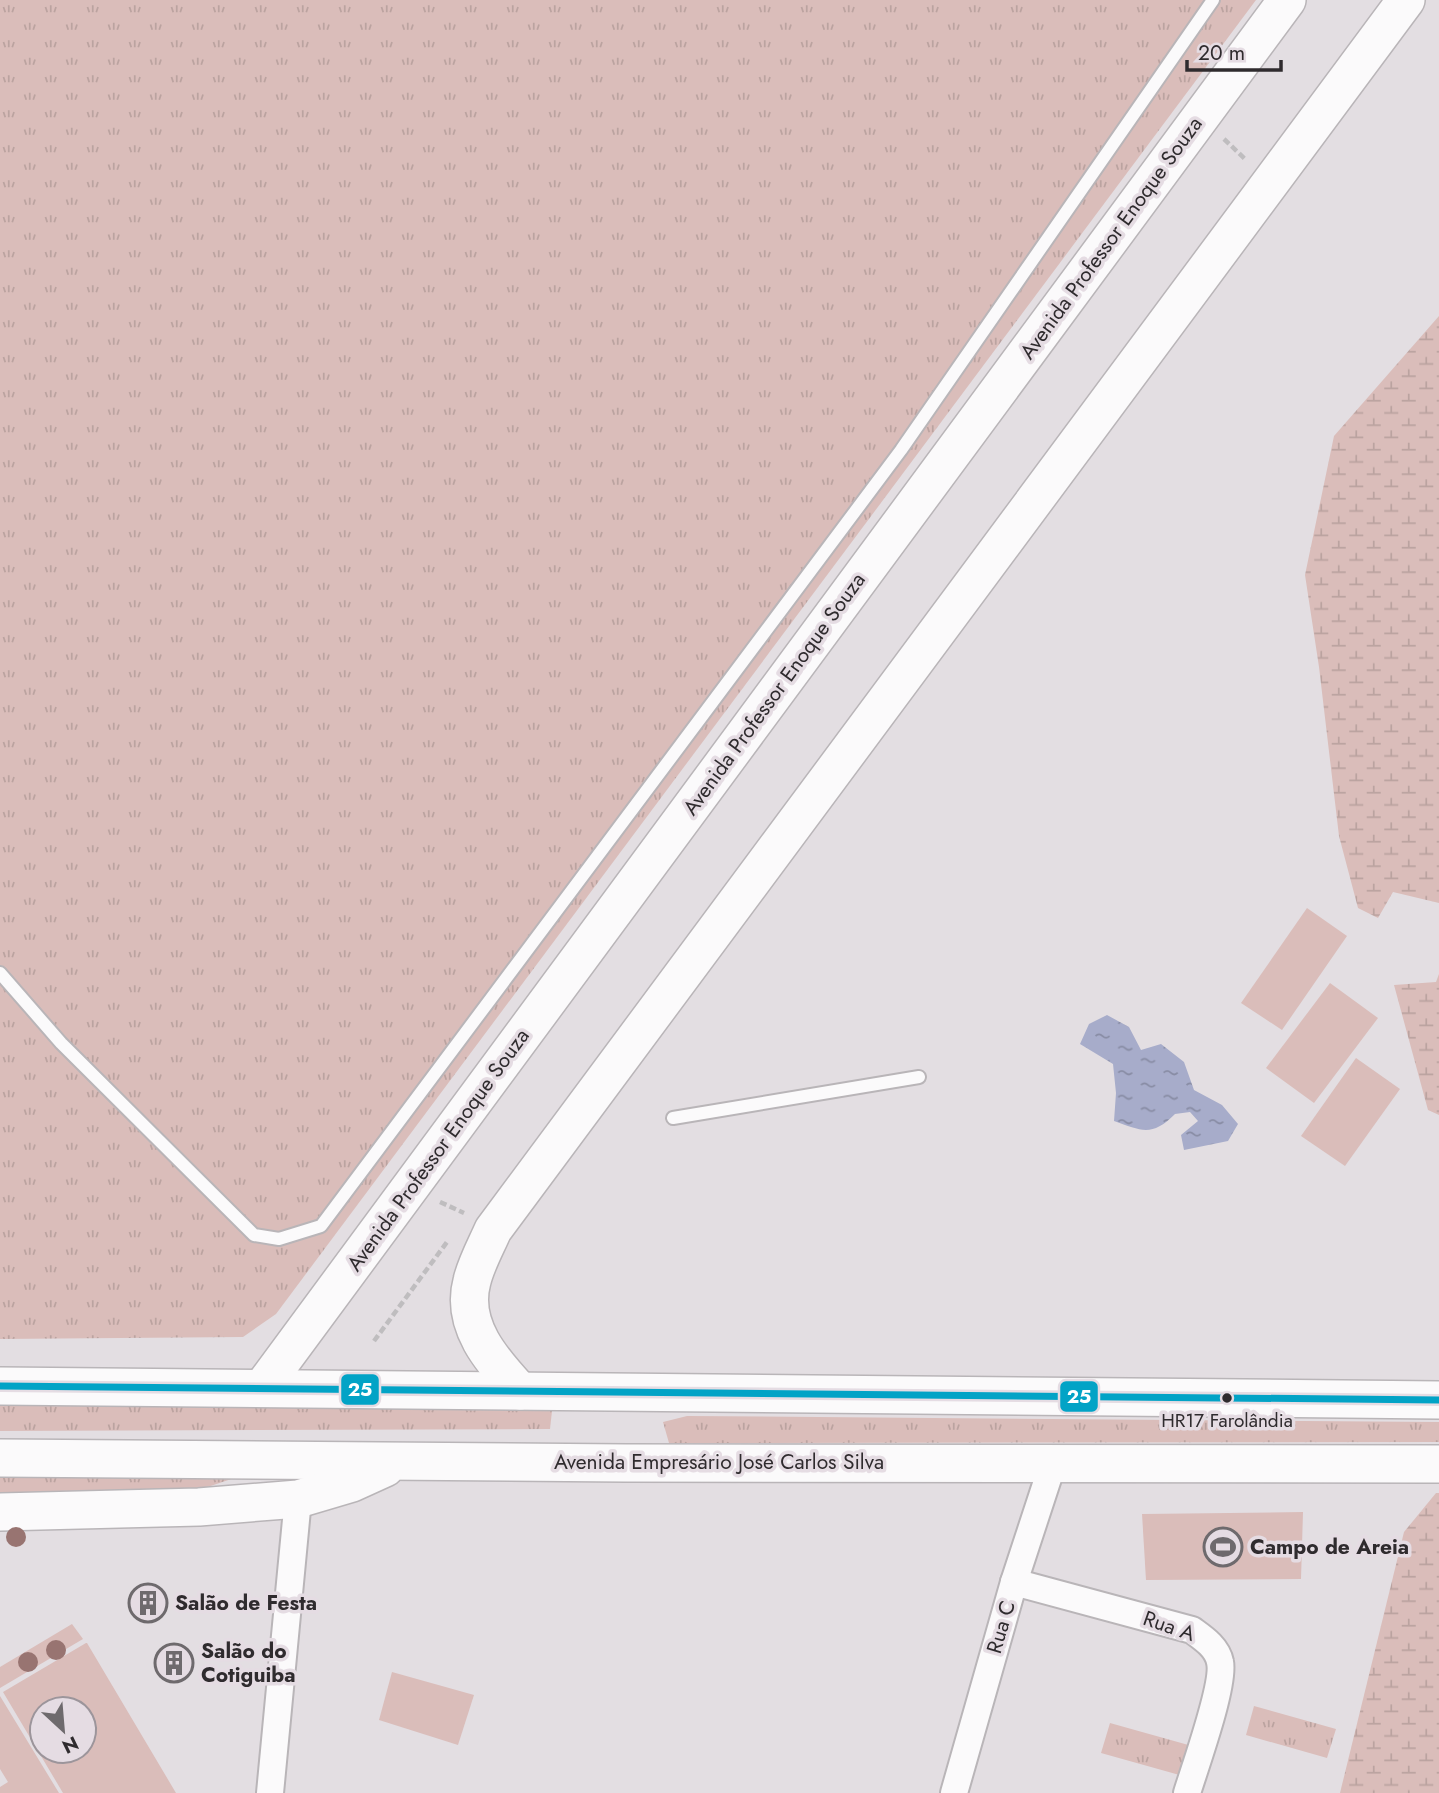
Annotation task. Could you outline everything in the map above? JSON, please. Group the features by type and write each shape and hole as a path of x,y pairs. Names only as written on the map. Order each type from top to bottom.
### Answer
{"main road":[{"name":"Avenida Professor Enoque Souza","path":"262,1388 1287,0"},
{"path":"520,1391 481,1345 470,1314 471,1282 493,1230 1406,0"},
{"path":"0,1387 1439,1400"},
{"name":"Avenida Empresário José Carlos Silva","path":"0,1458 1439,1464"},
{"path":"0,1512 199,1507 298,1499 352,1483 402,1461"}],"street":[{"name":"Rua C","path":"954,1793 1014,1582 1053,1462"},
{"path":"270,1793 298,1499"},
{"name":"Rua A","path":"1014,1582 1192,1630 1214,1649 1220,1662 1219,1686 1187,1793"}],"lane":[{"path":"0,973 61,1043 254,1236 279,1239 321,1226 901,450 1213,0"},
{"path":"673,1118 919,1077"}],"path":[{"path":"1194,126 1223,137 1270,184"},
{"path":"435,1200 468,1214"}],"green space":[{"path":"0,0 1256,0 276,1314 243,1337 0,1339"},
{"path":"1439,316 1439,903 1393,892 1378,918 1358,908 1339,836 1305,575 1334,436"},
{"path":"1307,908 1347,936 1282,1030 1241,1003"},
{"path":"1439,974 1439,1115 1428,1110 1394,985 1436,982"},
{"path":"1330,983 1378,1018 1314,1103 1266,1068"},
{"path":"1356,1058 1400,1089 1345,1166 1301,1136"},
{"path":"0,1402 552,1411 550,1429 0,1431"},
{"path":"687,1416 1439,1422 1439,1442 669,1443 663,1422"},
{"path":"0,1474 246,1474 190,1493 0,1495"},
{"path":"1436,1493 1439,1493 1439,1793 1340,1793 1404,1532"},
{"name":"Campo de Areia","path":"1303,1512 1301,1579 1146,1580 1142,1514"},
{"path":"72,1624 83,1639 0,1688 0,1667"},
{"path":"87,1643 176,1793 63,1793 46,1765 98,1765 98,1695 28,1695 28,1734 3,1692"},
{"path":"392,1672 474,1695 458,1745 379,1720"},
{"path":"0,1696 28,1742 28,1765 42,1765 59,1793 0,1793 0,1787 8,1782 0,1769"},
{"path":"1254,1706 1336,1729 1327,1758 1246,1735"},
{"path":"1110,1723 1192,1746 1183,1776 1101,1753"}],"water":[{"path":"1107,1015 1129,1027 1141,1050 1161,1044 1184,1062 1194,1090 1222,1105 1238,1124 1228,1141 1184,1150 1181,1135 1198,1121 1190,1112 1175,1114 1160,1126 1146,1130 1114,1121 1116,1093 1113,1064 1080,1044 1089,1024"}],"transit line":[{"name":"25","path":"0,1386 1439,1400"}],"place":[{"name":"HR17 Farolândia","path":"1227,1398"},
{"name":"Campo de Areia","path":"1223,1547"},
{"name":"Salão de Festa","path":"148,1603"},
{"name":"Salão do Cotiguiba","path":"174,1663"}]}
